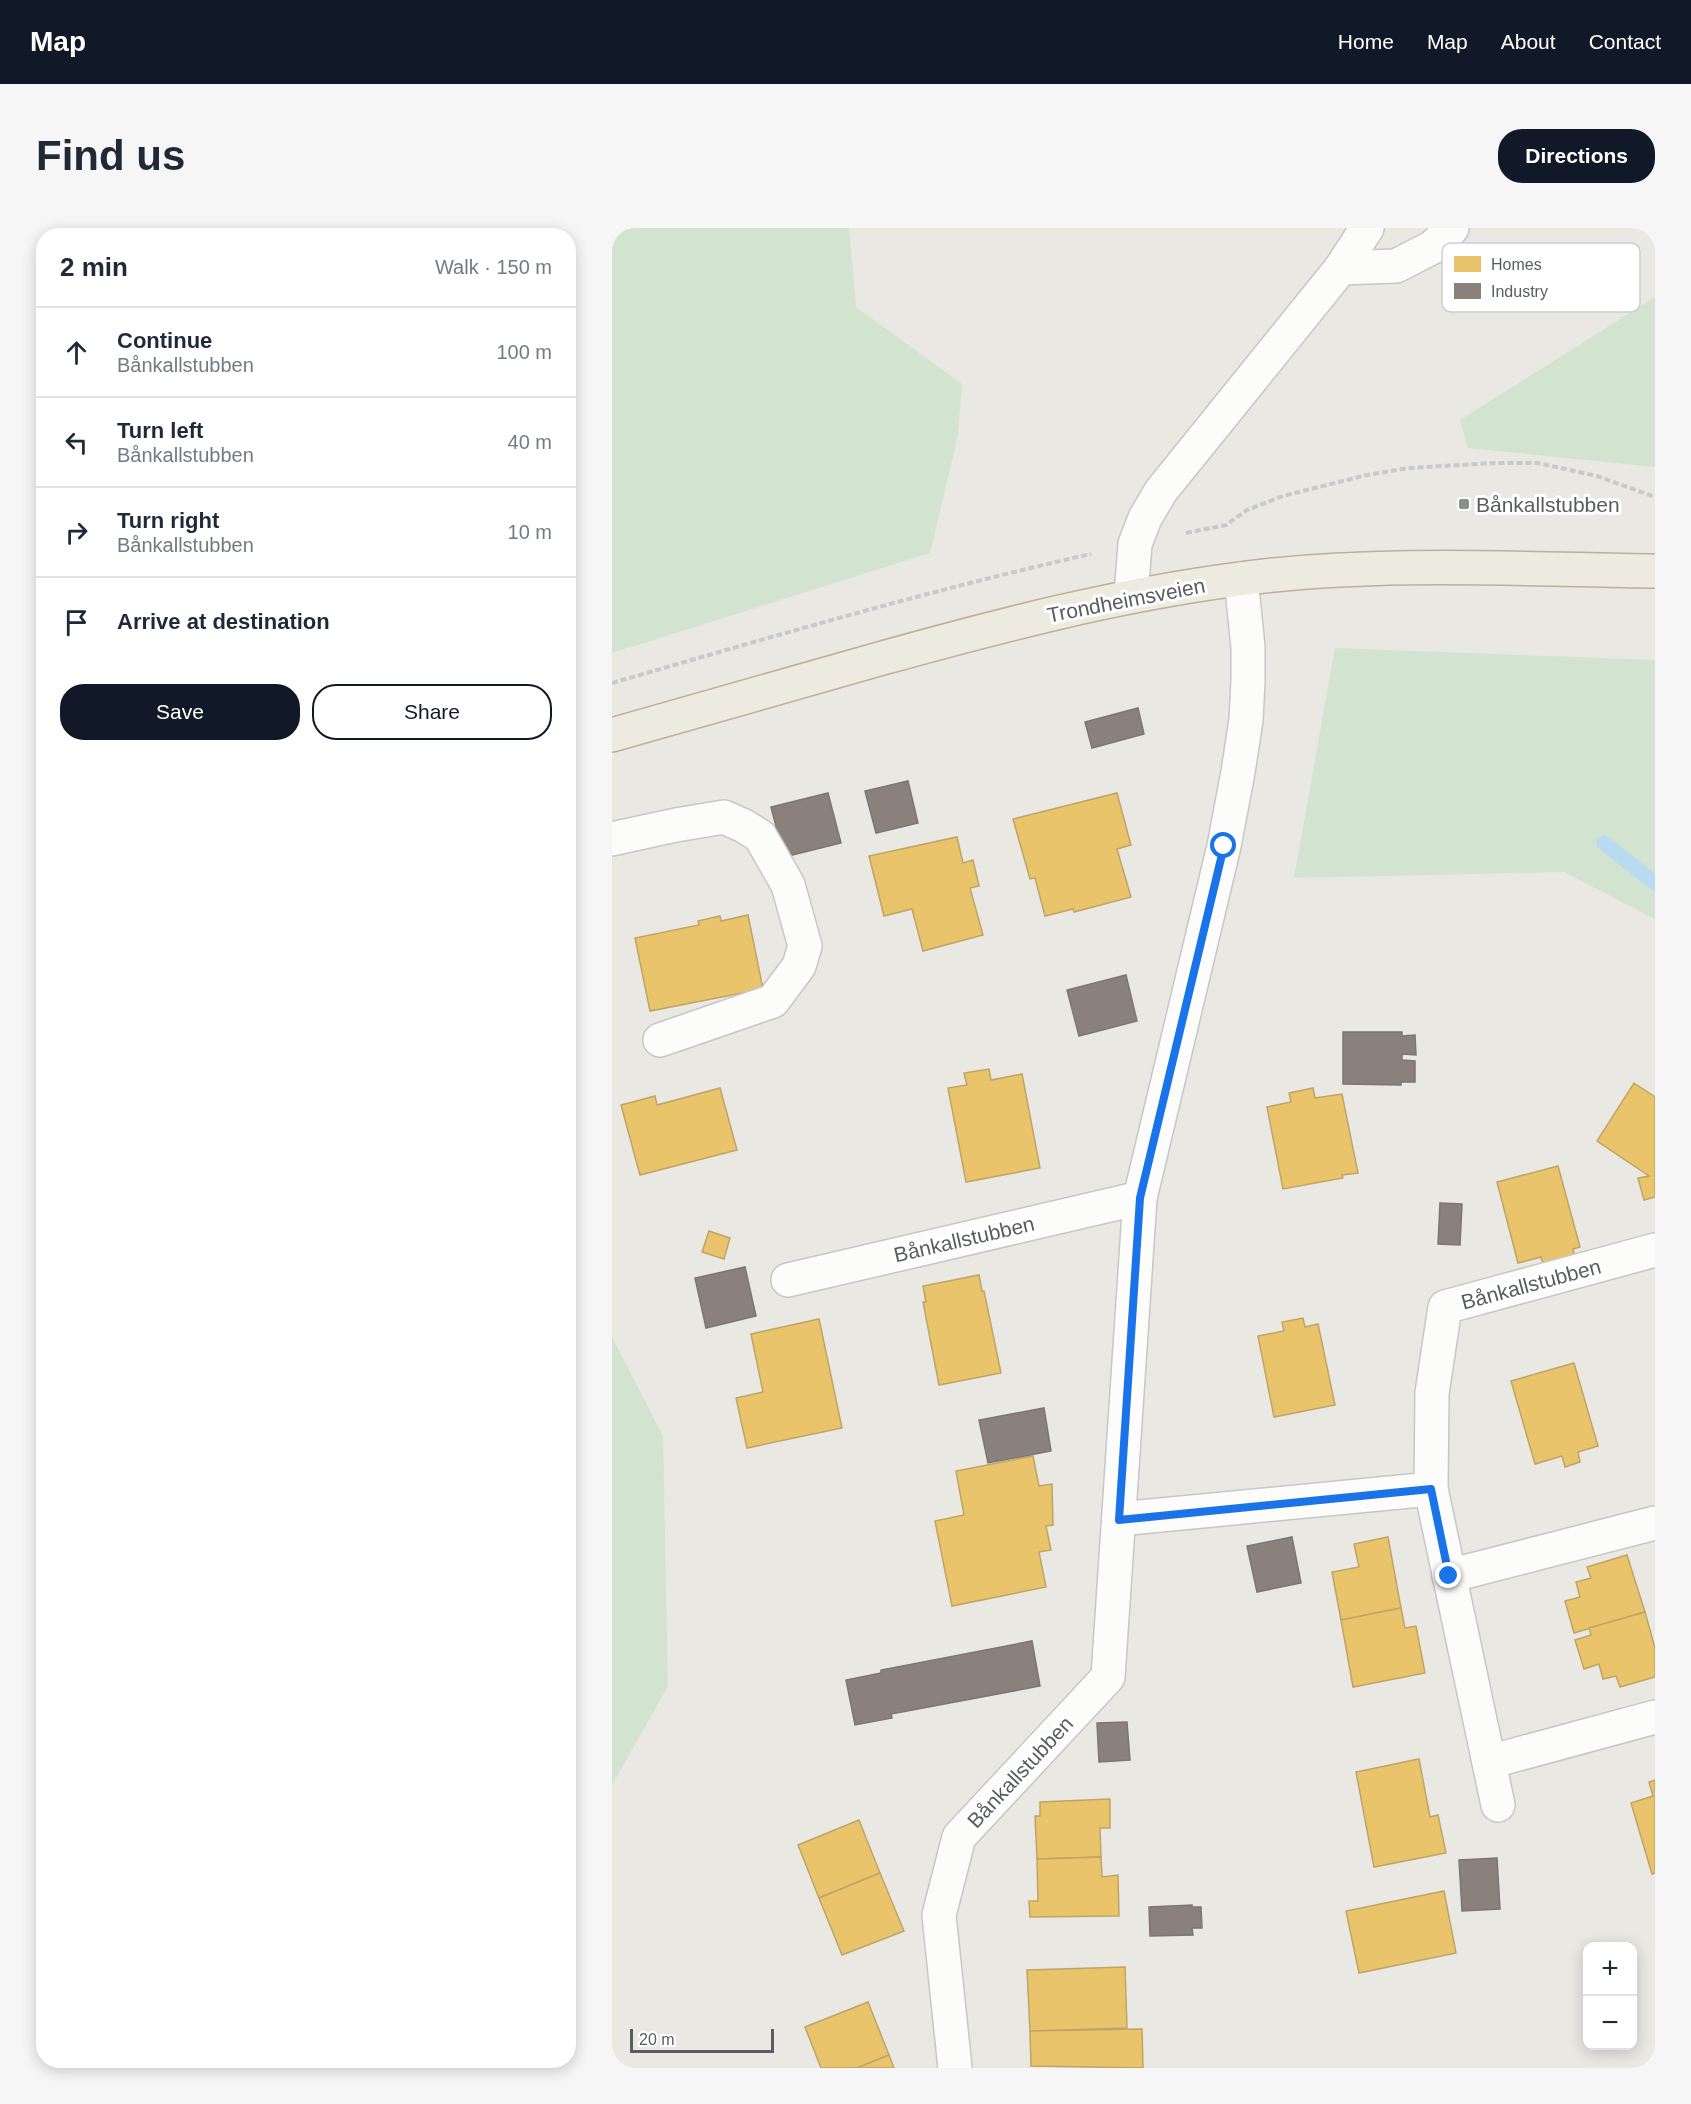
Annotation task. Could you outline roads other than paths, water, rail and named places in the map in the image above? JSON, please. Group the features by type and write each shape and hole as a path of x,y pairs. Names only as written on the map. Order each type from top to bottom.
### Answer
{"highway":[{"name":"Trondheimsveien","path":"612,735 978,632 1131,596 1304,572 1414,569 1655,571"}],"street":[{"path":"1131,596 1135,544 1145,518 1161,491 1341,268 1367,228"},
{"path":"1341,268 1396,266 1433,247 1452,228"},
{"name":"Bånkallstubben","path":"955,2068 939,1915 960,1838 1108,1677 1140,1198 1224,846 1238,772 1246,720 1248,681 1248,647 1241,579"},
{"path":"612,839 724,817 744,826 760,836 788,885 805,946 799,966 773,1001 660,1040"},
{"name":"Bånkallstubben","path":"788,1280 1140,1198"},
{"name":"Bånkallstubben","path":"1498,1805 1431,1489 1432,1393 1445,1307 1655,1250"},
{"path":"1119,1520 1431,1489"},
{"path":"1449,1576 1655,1524"},
{"path":"1489,1762 1655,1717"}],"waterway":[{"path":"1604,843 1655,883"}],"place":[{"name":"Bånkallstubben","path":"1464,504"}]}
